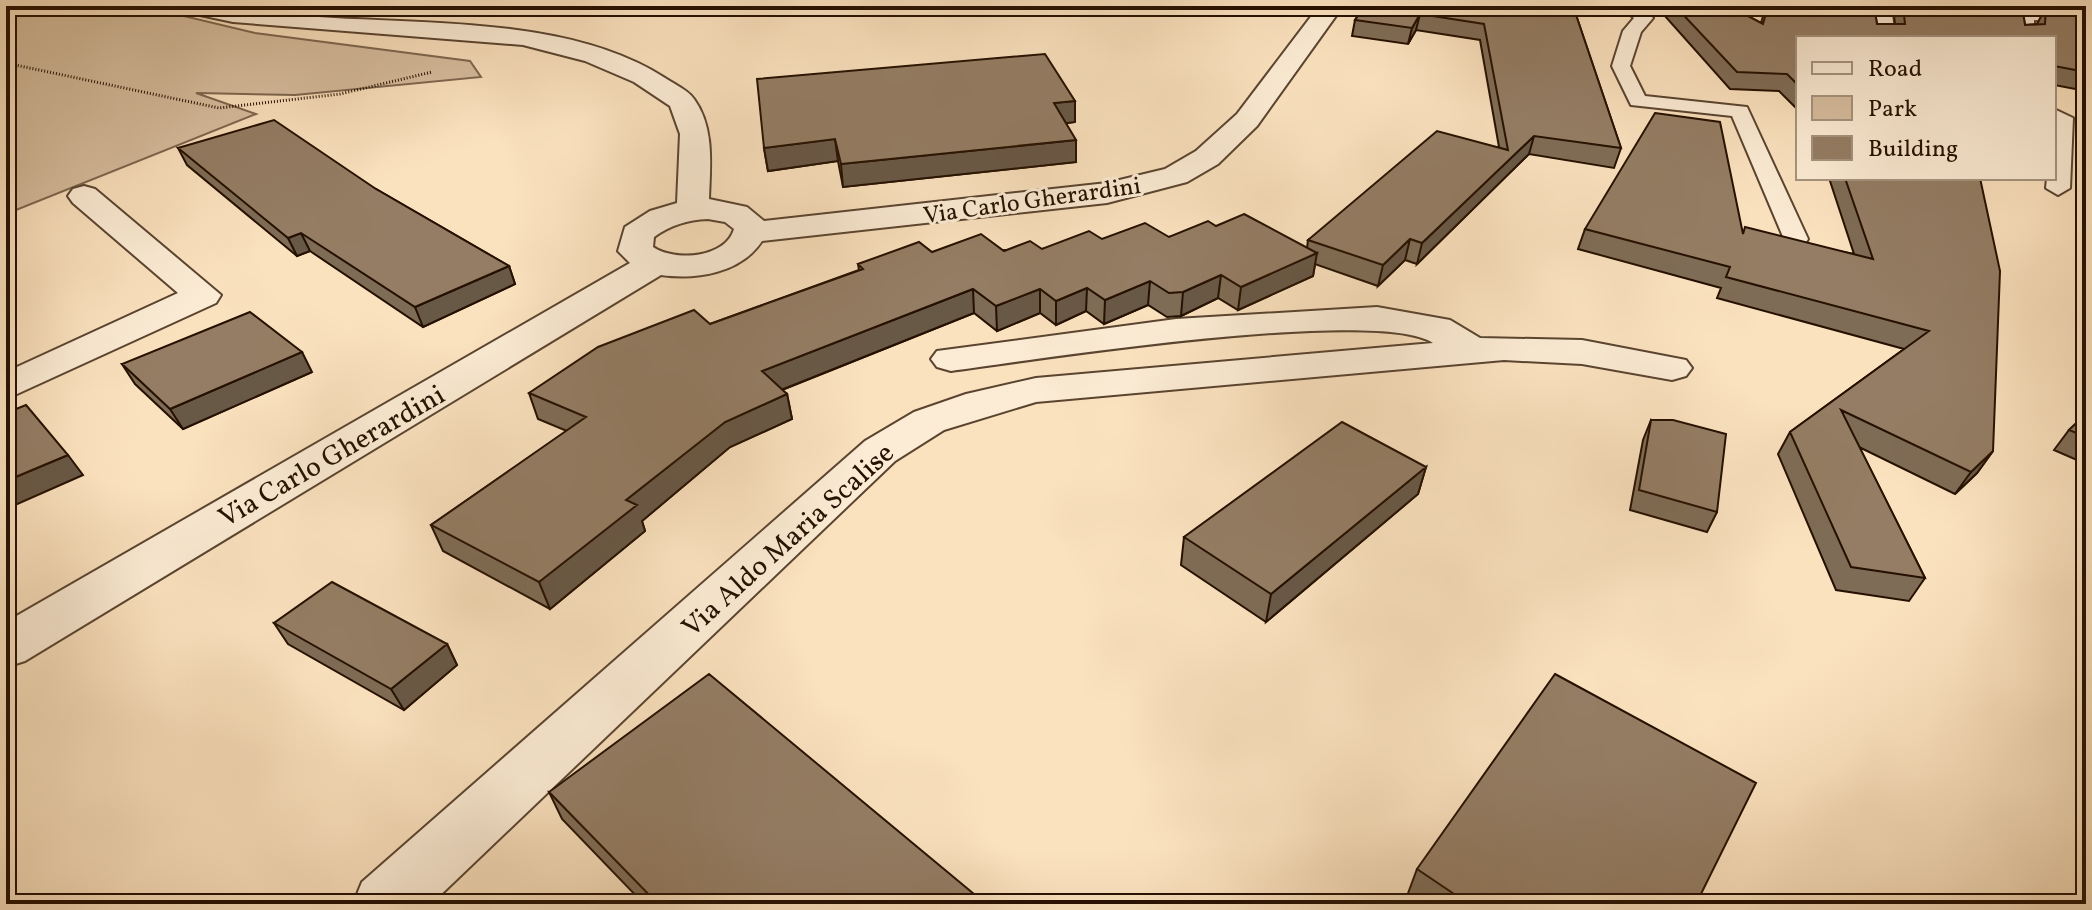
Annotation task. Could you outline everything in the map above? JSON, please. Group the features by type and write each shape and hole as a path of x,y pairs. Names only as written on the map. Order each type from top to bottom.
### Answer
{"street":[{"path":"189,6 233,15 523,38 606,61 643,76 682,102 695,134 693,210"},
{"name":"Via Carlo Gherardini","path":"751,232 1107,193 1148,185 1184,171 1209,156 1254,112 1331,6"},
{"path":"1879,6 1883,36"},
{"path":"6,387 203,295 84,196"},
{"path":"693,210 735,214 750,225 751,232 741,247 717,260 686,265 656,263 635,251 637,234 660,218 693,210"},
{"name":"Via Carlo Gherardini","path":"6,647 656,263"},
{"path":"951,359 1176,330 1377,318 1437,328 1471,350"},
{"name":"Via Aldo Maria Scalise","path":"385,904 880,451 929,421 1036,390 1471,350 1560,350 1672,368"}],"lane":[{"path":"1629,6 1644,18 1632,31 1621,66 1638,101 1740,111 1796,239"},
{"path":"2025,36 2025,14 2086,19"},
{"path":"2056,116 2063,118 2058,188"}],"path":[{"path":"6,63 219,108 340,94 432,72"}],"green space":[{"path":"6,6 142,6 255,33 470,61 481,77 295,95 196,93 256,114 6,214"}],"building":[{"path":"1365,6 1573,6 1621,148 1534,136 1422,243 1410,239 1383,265 1308,240 1437,131 1508,150 1484,24 1420,14 1412,28 1355,20"},
{"path":"1675,6 1729,6 1763,24 1768,6 1874,6 1877,24 1905,24 1903,6 2022,6 2025,25 2045,24 2046,7 2086,11 2086,72 2056,66 2056,36 1796,36 1796,83 1787,74 1737,72"},
{"path":"1045,54 1075,101 1054,103 1076,140 841,164 835,139 764,148 757,79"},
{"path":"1655,113 1720,122 1743,234 1745,227 1873,259 1846,180 1980,180 2000,271 1993,451 1971,472 1841,410 1925,578 1851,567 1790,432 1929,331 1726,277 1730,267 1585,229"},
{"path":"274,120 376,189 509,266 415,307 301,233 288,238 178,148"},
{"path":"1244,214 1317,253 1241,287 1221,275 1183,292 1169,293 1150,281 1105,300 1087,288 1056,301 1040,289 996,306 973,289 762,371 787,394 725,422 626,500 637,505 539,582 431,525 586,417 529,393 598,347 694,310 710,324 863,269 858,264 919,242 932,252 981,234 1004,251 1030,241 1042,249 1089,231 1102,239 1145,223 1169,237 1208,221 1216,226"},
{"path":"250,312 302,352 170,409 122,364"},
{"path":"26,405 68,455 6,481 6,413"},
{"path":"2086,414 2086,437 2069,430"},
{"path":"1651,420 1673,420 1726,434 1717,512 1639,490"},
{"path":"1342,422 1426,467 1271,594 1184,537"},
{"path":"332,582 447,644 391,689 274,623"},
{"path":"709,674 986,904 658,904 549,792"},
{"path":"1555,674 1756,783 1696,904 1469,904 1417,869"}]}
